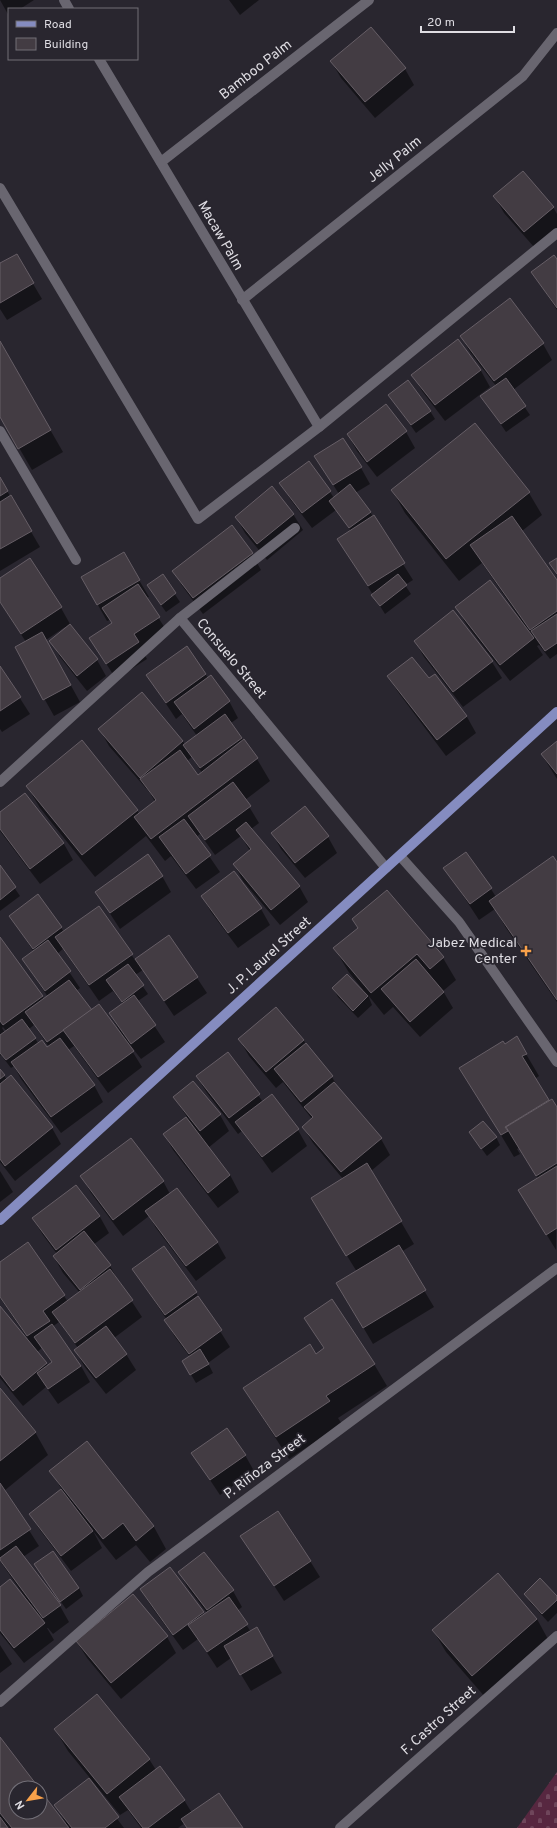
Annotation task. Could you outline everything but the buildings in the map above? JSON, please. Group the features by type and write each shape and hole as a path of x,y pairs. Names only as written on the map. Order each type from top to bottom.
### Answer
{"main road":[{"name":"J. P. Laurel Street","path":"0,1220 557,712"}],"street":[{"name":"Bamboo Palm","path":"161,162 369,0"},
{"name":"Jelly Palm","path":"242,300 523,76 557,33"},
{"name":"Macaw Palm","path":"100,60 319,427"},
{"path":"0,188 198,519 319,427 557,233"},
{"path":"0,431 3,443 76,560"},
{"path":"180,618 295,528"},
{"name":"Consuelo Street","path":"0,782 180,618 386,868"},
{"path":"400,856 459,922 557,1062"},
{"name":"P. Riñoza Street","path":"0,1702 148,1572 557,1268"},
{"name":"F. Castro Street","path":"340,1828 557,1636"}],"green space":[{"path":"557,1772 557,1828 517,1828"}],"place":[{"name":"Jabez Medical Center","path":"526,951"}]}
